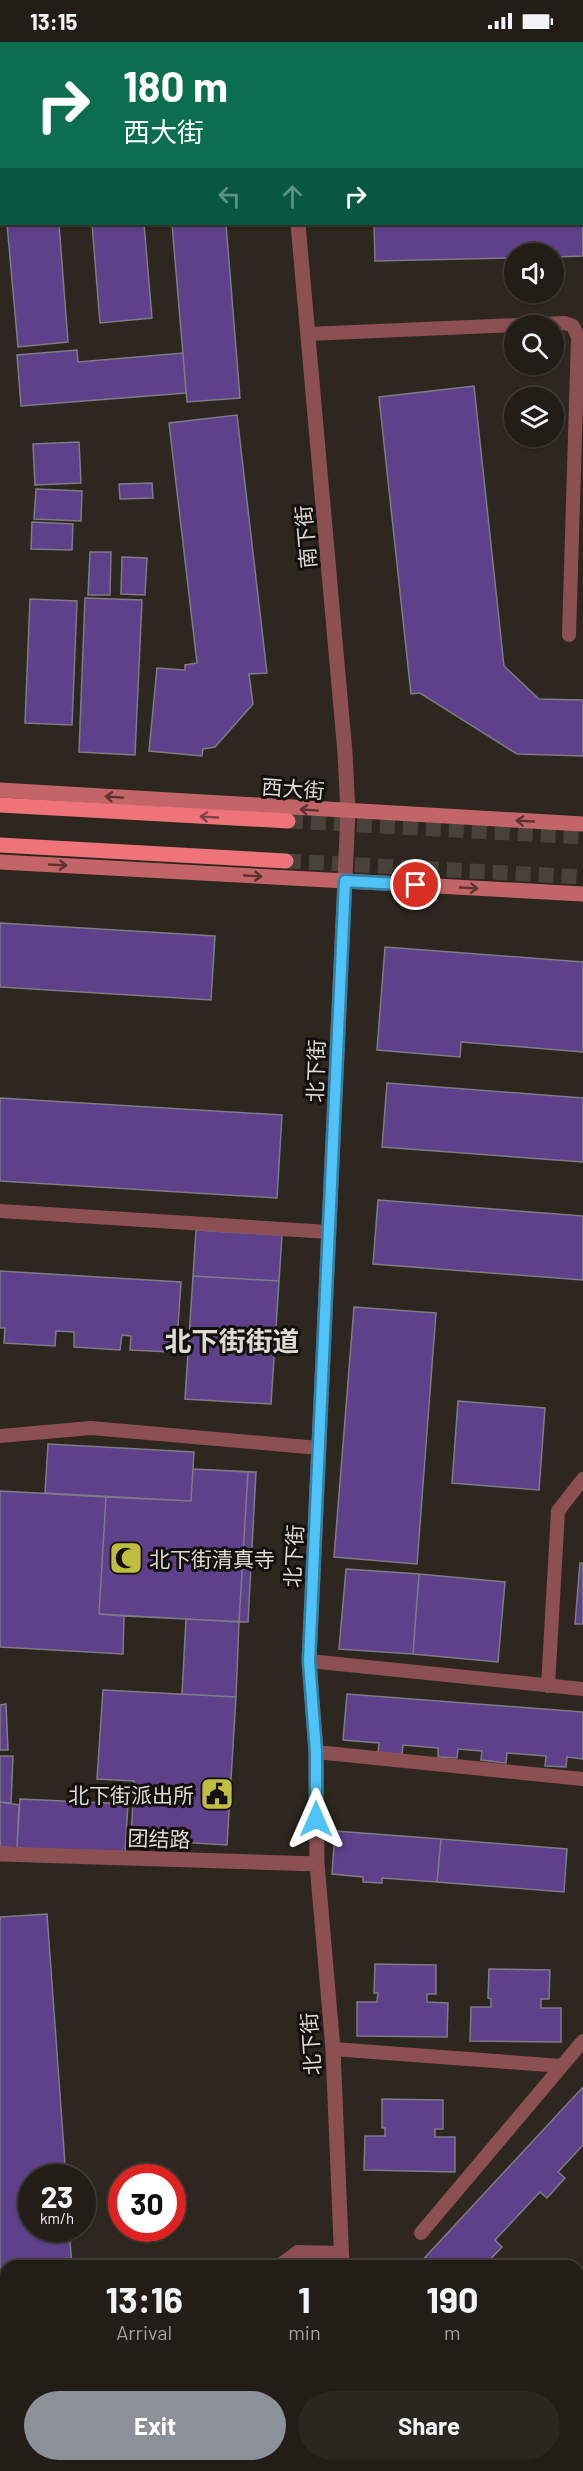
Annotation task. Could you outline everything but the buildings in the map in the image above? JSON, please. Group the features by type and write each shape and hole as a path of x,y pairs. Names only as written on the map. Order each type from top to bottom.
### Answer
{"main road":[{"name":"西大街","path":"0,805 288,821"},
{"path":"0,845 286,861"}],"street":[{"name":"南下街","path":"298,225 345,753 347,848"},
{"name":"西大街","path":"0,790 583,824"},
{"name":"北下街","path":"341,2260 333,2049 317,1864 316,1752 309,1661 347,848"},
{"path":"0,862 583,894"},
{"name":"团结路","path":"0,1854 317,1864"}],"lane":[{"path":"308,334 565,323 573,327 578,337 569,635"},
{"path":"0,1211 329,1232"},
{"path":"0,1436 91,1428 319,1448"},
{"path":"548,1686 558,1511 583,1479"},
{"path":"309,1661 583,1689"},
{"path":"316,1752 583,1779"},
{"path":"421,2234 583,2041"},
{"path":"333,2049 562,2066"},
{"path":"287,2260 298,2252 341,2260"}],"tunnel":[{"path":"288,821 583,837"},
{"path":"286,861 583,877"}],"place":[{"name":"北下街清真寺","path":"126,1558"},
{"name":"北下街派出所","path":"217,1794"}],"district":[{"name":"北下街街道","path":"232,1340"}],"route":[{"path":"316,1819 316,1752 309,1661 345,881 416,885"}]}
